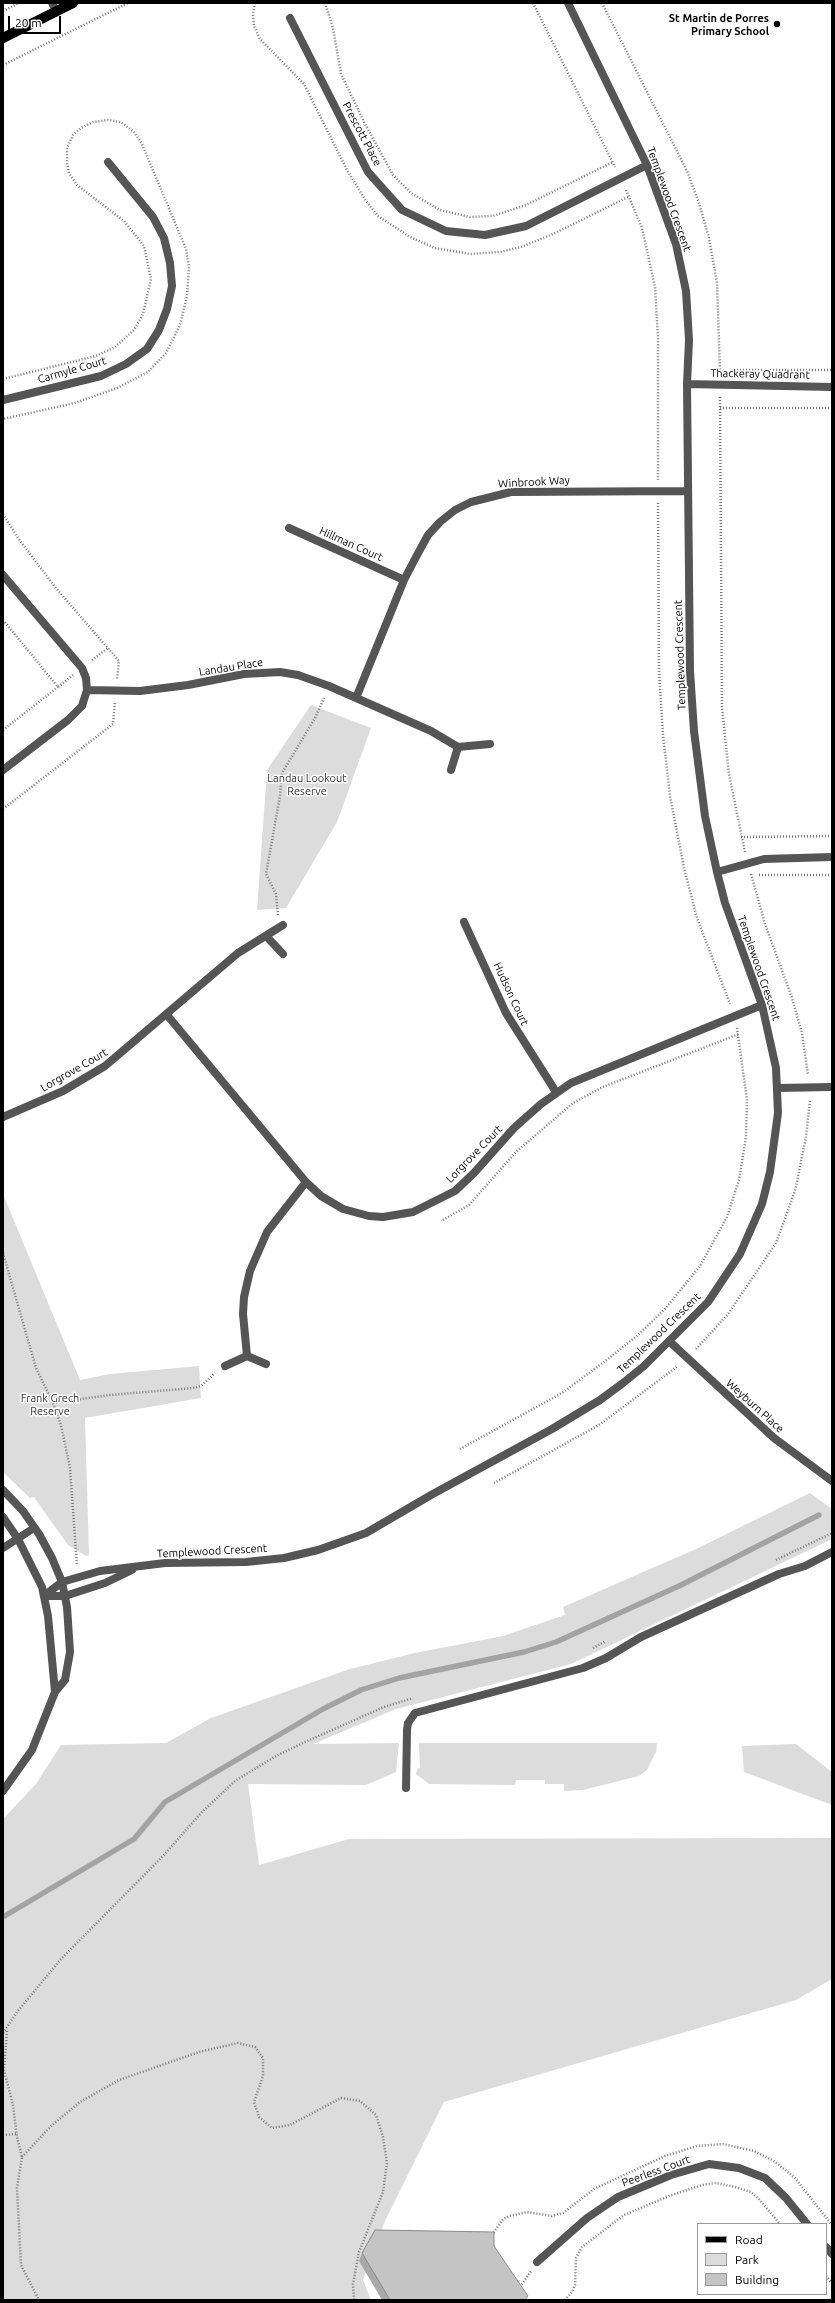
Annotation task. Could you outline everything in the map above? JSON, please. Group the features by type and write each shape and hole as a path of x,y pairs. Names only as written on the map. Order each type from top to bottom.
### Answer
{"main road":[{"path":"3,38 54,7 73,3"}],"street":[{"name":"Templewood Crescent","path":"44,1596 62,1582 100,1571 137,1568 166,1563 266,1560 304,1554 354,1539 534,1439 600,1400 644,1366 708,1302 740,1254 762,1204 770,1172 776,1134 778,1088 772,1046 762,1005 735,931 717,872 705,816 694,731 690,663 687,384 689,340 686,291 676,244 647,165 568,3"},
{"name":"Prescott Place","path":"290,18 368,172 402,210 446,231 485,235 526,226 647,165"},
{"name":"Carmyle Court","path":"3,400 101,376 126,364 146,348 159,330 167,308 172,286 170,263 164,238 153,217 108,162"},
{"name":"Thackeray Quadrant","path":"687,384 832,387"},
{"name":"Winbrook Way","path":"356,698 404,580 428,535 440,522 471,502 511,492 688,491"},
{"name":"Hillman Court","path":"289,528 404,580"},
{"path":"3,574 82,668 86,678 87,690 82,706 68,720 3,770"},
{"name":"Landau Place","path":"87,690 140,691 264,672 298,675 329,686 431,731 458,747"},
{"path":"451,770 458,747 490,744"},
{"path":"717,872 764,859 832,857"},
{"name":"Hudson Court","path":"464,922 506,1013 556,1092"},
{"name":"Lorgrove Court","path":"3,1117 63,1091 105,1066 167,1015 238,953 267,937 283,925"},
{"path":"267,937 283,954"},
{"name":"Lorgrove Court","path":"167,1015 306,1182 332,1203 355,1213 383,1217 413,1212 441,1200 465,1182 514,1128 556,1092 592,1073 762,1005"},
{"path":"778,1088 832,1087"},
{"path":"247,1356 243,1314 244,1297 250,1271 267,1232 306,1182"},
{"name":"Weyburn Place","path":"669,1342 774,1438 832,1481"},
{"path":"225,1366 247,1356 266,1364"},
{"path":"3,1490 15,1501 49,1552 62,1582 70,1641 69,1661 65,1680 55,1692 32,1750 3,1791"},
{"path":"3,1517 18,1539 36,1573 44,1596 50,1632 55,1692"},
{"path":"3,1548 34,1528"},
{"path":"406,1788 407,1730 408,1723 415,1713 583,1668 606,1658 641,1637 779,1574 805,1566 832,1552"},
{"name":"Templewood Crescent","path":"44,1596 65,1596 105,1582 137,1568"},
{"name":"Peerless Court","path":"537,2262 587,2218 618,2197 671,2175 709,2164 739,2168 765,2178 786,2198 806,2223"}],"path":[{"path":"3,11 19,3"},
{"path":"3,65 128,3"},
{"path":"255,3 254,20 260,39 304,84 347,170 366,201 378,216 410,237 435,248 470,254 500,252 521,247 553,234 630,196"},
{"path":"325,3 333,28 341,74 393,175 411,193 440,210 470,217 493,216 526,205 613,162"},
{"path":"460,1449 562,1393 638,1335 665,1309 700,1266 727,1217 739,1180 746,1137 747,1100 739,1034 734,1016 697,918 684,868 670,796 663,735 659,670 658,337 655,287 642,228 630,196 533,3"},
{"path":"3,379 96,356 115,347 134,330 143,314 151,280 144,246 124,221 78,185 70,173 67,162 67,148 73,135 81,128 93,122 108,120 121,122 134,132 142,144 186,249 189,266 187,296 180,325 166,353 148,372 117,388 75,403 3,419"},
{"path":"720,370 728,370"},
{"path":"736,370 832,370"},
{"path":"720,408 832,408"},
{"path":"3,620 58,687"},
{"path":"3,730 108,648"},
{"path":"283,925 278,917 276,894 266,874 280,796 282,773 315,718 329,686"},
{"path":"741,837 832,836"},
{"path":"751,875 832,875"},
{"path":"443,1220 469,1205 516,1152 573,1103 603,1087 739,1034"},
{"path":"3,1253 36,1368 53,1403 61,1425 70,1468 78,1568"},
{"path":"53,1403 118,1394 193,1388 201,1386 225,1366"},
{"path":"769,1564 832,1533"},
{"path":"587,1651 613,1638"},
{"path":"3,2033 7,2030 17,2012 61,1959 163,1856 201,1813 235,1781 276,1756 305,1742 384,1707 420,1697"},
{"path":"7,2030 4,2070 13,2105 16,2134 22,2157 17,2188 21,2265 39,2300"},
{"path":"22,2157 51,2126 80,2102 119,2080 199,2052 238,2043 255,2047 262,2058 263,2076 254,2102 259,2117 272,2128 290,2125 341,2098 360,2101 376,2115 383,2137 387,2163 383,2192 359,2252 353,2284 354,2300"},
{"path":"3,2135 16,2134"},
{"path":"565,2300 572,2292 575,2285 576,2258 582,2248 624,2215 669,2196 702,2185 716,2183 735,2187 751,2192 779,2223"},
{"path":"516,2292 537,2262"}],"green space":[{"name":"Landau Lookout Reserve","path":"311,705 371,728 337,822 286,908 257,910 267,770"},
{"name":"Frank Grech Reserve","path":"3,1194 80,1380 110,1374 199,1366 201,1398 85,1418 89,1555 86,1556 68,1545 34,1497 30,1498 3,1472"},
{"path":"810,1493 832,1509 832,1539 571,1664 396,1709 313,1744 399,1743 396,1772 366,1785 248,1784 259,1865 349,1839 832,1838 832,1979 796,2000 444,2102 385,2221 363,2280 371,2300 3,2300 3,1819 36,1784 61,1745 166,1743 211,1718 350,1669 415,1653 503,1636 565,1615 563,1607 696,1549"},
{"path":"419,1743 657,1743 656,1752 647,1770 639,1776 583,1790 564,1791 564,1784 545,1784 545,1780 516,1780 515,1785 429,1784 416,1774 417,1769 420,1768"},
{"path":"796,1744 832,1772 832,1805 744,1772 742,1746"}],"building":[{"path":"375,2230 494,2232 494,2246 528,2296 525,2300 390,2300 362,2253"}],"waterway":[{"path":"3,1917 134,1839 165,1802 323,1709 361,1690 399,1678 524,1652 556,1642 679,1586 819,1515"}],"place":[{"name":"St Martin de Porres Primary School","path":"777,24"}]}
